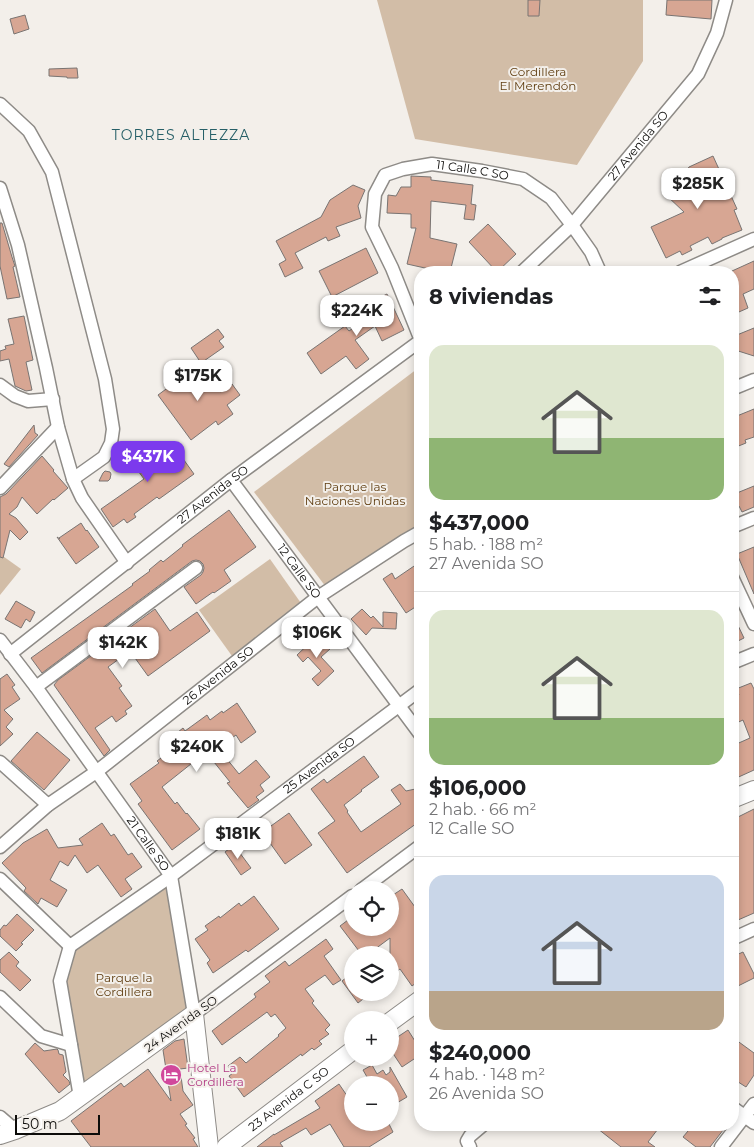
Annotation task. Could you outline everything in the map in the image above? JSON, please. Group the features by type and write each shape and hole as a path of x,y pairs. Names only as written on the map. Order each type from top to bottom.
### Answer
{"street":[{"name":"27 Avenida SO","path":"528,266 572,224 698,74 717,33 726,0"},
{"path":"0,104 29,131 52,172 105,379 113,430 111,443 104,457 73,479"},
{"name":"11 Calle C SO","path":"414,325 392,268 372,227 375,194 385,174 432,164 523,179 551,198 572,224 591,252 597,266"},
{"path":"0,188 18,244 58,427 73,479 82,498 127,563"},
{"path":"694,266 754,240"},
{"name":"27 Avenida SO","path":"10,654 231,480 414,344"},
{"path":"739,386 754,380"},
{"path":"0,385 15,396 28,401 53,399"},
{"path":"0,488 58,427"},
{"name":"12 Calle SO","path":"231,480 414,726"},
{"path":"739,524 754,518"},
{"name":"26 Avenida SO","path":"0,847 48,806 96,772 318,597 414,535"},
{"path":"36,687 196,568"},
{"path":"739,592 754,624"},
{"name":"21 Calle SO","path":"0,640 36,687 171,876 194,1014 209,1147"},
{"path":"739,660 754,654"},
{"name":"25 Avenida SO","path":"70,946 171,876 414,695"},
{"path":"0,762 48,806"},
{"path":"739,797 754,790"},
{"path":"373,881 414,850"},
{"path":"0,879 70,946 60,981 80,1097"},
{"name":"24 Avenida SO","path":"7,1133 60,1112 344,902"},
{"path":"739,936 754,929"},
{"path":"0,997 41,1036 71,1045"},
{"path":"399,1015 414,1004"},
{"name":"23 Avenida C SO","path":"226,1147 344,1057"},
{"path":"739,1130 749,1120 754,1104"},
{"path":"739,1112 749,1120"},
{"path":"0,1117 7,1133"},
{"path":"468,1144 470,1136 476,1131"},
{"path":"721,1147 738,1131"}],"green space":[{"name":"Cordillera El Merendón","path":"377,0 643,0 643,61 577,165 415,139"},
{"name":"Parque las Naciones Unidas","path":"414,371 414,531 326,587 254,492"},
{"path":"0,554 21,569 0,595"},
{"path":"270,559 303,606 232,656 199,610"},
{"name":"Parque la Cordillera","path":"171,876 194,1014 80,1097 60,981 70,946"}],"building":[{"path":"528,0 540,0 539,16 528,16"},
{"path":"667,0 712,0 711,19 666,15"},
{"path":"25,15 29,29 14,34 10,19"},
{"path":"77,68 78,78 49,76 49,69"},
{"path":"713,156 737,209 734,210 742,230 712,244 708,237 690,246 692,250 682,255 680,251 666,258 651,227 684,212 666,195 689,167"},
{"path":"411,176 431,177 431,180 473,185 471,204 476,205 474,220 464,219 466,205 431,201 430,238 457,244 452,266 416,266 407,264 416,228 411,228 411,214 387,213 388,195 396,196 401,187 411,187"},
{"path":"353,185 365,190 358,206 361,218 336,227 340,236 328,241 326,237 295,253 303,268 285,277 279,264 286,260 276,241 321,217 330,200"},
{"path":"0,223 2,223 15,266 13,267 20,297 7,299 0,266"},
{"path":"488,224 516,254 503,266 491,266 469,242"},
{"path":"366,248 378,273 332,297 319,271"},
{"path":"754,261 754,289 743,294 748,308 739,312 739,268"},
{"path":"387,294 404,330 382,341 375,326 355,340 369,359 356,369 346,356 321,374 307,353 345,326 349,331 370,316 365,305"},
{"path":"24,316 33,360 26,362 32,390 26,391 15,386 9,359 0,361 0,351 6,349 5,346 14,344 8,319"},
{"path":"754,328 754,356 739,351 739,334"},
{"path":"218,329 224,337 219,341 224,347 201,363 191,348"},
{"path":"200,364 220,392 232,384 240,395 227,405 233,414 218,425 216,421 191,440 158,395"},
{"path":"754,409 754,437 745,440 746,443 739,446 739,415"},
{"path":"34,425 35,433 38,435 9,467 4,464"},
{"path":"148,445 160,461 176,449 194,474 159,499 157,497 134,514 136,517 127,523 124,519 113,527 101,509 144,479 133,464 130,467 122,456 132,449 136,454"},
{"path":"42,456 68,488 37,514 22,497 17,507 9,514 16,518 28,532 20,540 10,530 3,558 0,557 0,497 6,494"},
{"path":"105,471 110,472 110,479 108,481 99,481 103,473"},
{"path":"754,486 754,507 742,512 739,506 739,492"},
{"path":"229,510 256,547 224,570 231,581 196,604 184,587 201,575 204,568 200,561 192,561 42,673 31,658 133,585 161,560 163,562 182,545"},
{"path":"81,523 99,547 76,564 57,537 60,539"},
{"path":"754,547 754,594 739,559 739,553"},
{"path":"414,566 414,608 406,613 383,579 392,573 395,579"},
{"path":"16,601 35,612 30,622 26,619 21,628 5,619"},
{"path":"155,609 170,631 197,612 210,631 148,676 130,651 108,667 122,686 119,688 132,706 125,711 127,714 116,722 112,716 95,728 110,750 104,756 54,685 58,680"},
{"path":"362,609 371,618 373,616 383,627 383,612 397,613 396,629 372,628 366,635 351,619"},
{"path":"739,628 744,638 739,640"},
{"path":"317,636 330,649 321,657 334,671 318,686 312,679 321,671 308,657 303,662 297,655"},
{"path":"7,674 15,685 12,687 20,699 4,710 13,719 6,727 13,734 0,746 0,679"},
{"path":"751,683 754,689 754,770 739,777 739,743 750,738 743,720 739,722 739,688"},
{"path":"237,703 256,732 241,743 236,735 218,748 239,774 256,760 270,777 260,785 264,791 256,797 259,800 248,808 227,783 230,782 206,752 162,787 175,804 177,802 200,829 172,850 138,804 142,801 130,784 159,763 157,761 178,745 172,737 183,728 185,731 207,715 210,720"},
{"path":"37,732 70,760 44,790 11,761"},
{"path":"364,756 379,777 344,805 361,832 401,804 391,790 400,784 406,791 414,789 414,825 347,873 318,833 335,821 311,789 324,779 327,783"},
{"path":"754,809 754,913 739,920 739,816"},
{"path":"289,813 312,845 285,864 270,843 265,847 257,836"},
{"path":"102,823 111,836 114,834 128,855 132,853 142,867 125,879 132,889 121,897 98,865 87,873 75,855 68,866 60,861 50,880 67,890 57,907 41,898 38,904 24,891 26,888 2,863 23,843 47,829 58,848 83,845 79,839"},
{"path":"234,845 251,868 241,875 225,852"},
{"path":"402,889 414,906 414,984 412,986 399,970 399,946 390,946 390,938 379,946 355,946 348,936 399,936 399,891"},
{"path":"254,896 279,929 248,952 246,950 213,973 207,963 210,960 195,939 208,930 205,926 219,916 220,918 239,903 241,906"},
{"path":"17,914 34,930 16,951 0,936 0,930"},
{"path":"344,923 344,931 340,926"},
{"path":"326,939 333,949 324,956 341,980 333,985 325,975 305,989 314,1001 312,1003 330,1025 325,1030 329,1034 319,1041 322,1044 314,1050 312,1048 302,1056 301,1054 244,1097 229,1076 233,1073 228,1066 240,1057 246,1063 286,1028 275,1014 271,1017 267,1012 222,1045 212,1031 256,997 254,994 270,982 265,976 285,961 289,966"},
{"path":"9,952 19,962 16,966 31,980 20,991 0,972 0,960"},
{"path":"743,952 754,974 754,978 739,986 739,954"},
{"path":"408,1030 414,1040 414,1059 402,1067 399,1062 399,1036"},
{"path":"184,1039 188,1068 180,1069 183,1091 193,1105 180,1114 187,1124 185,1125 195,1138 193,1139 198,1147 91,1147 71,1121 121,1083 124,1087 148,1069 171,1101 163,1050 175,1041"},
{"path":"739,1042 754,1053 754,1075 746,1087 739,1082"},
{"path":"35,1043 44,1051 57,1049 59,1054 63,1055 66,1072 63,1075 70,1084 59,1093 25,1054"},
{"path":"373,1066 377,1074 383,1070 386,1075 390,1072 390,1067 395,1076 366,1076 363,1070"},
{"path":"399,1083 407,1097 399,1102"},
{"path":"339,1084 344,1091 344,1131 393,1132 369,1147 344,1147 330,1124 311,1135 306,1128 280,1143 283,1147 257,1147 274,1134 320,1108 315,1101"},
{"path":"601,1131 656,1131 648,1142 655,1147 621,1147"},
{"path":"688,1131 722,1131 710,1147 696,1147 683,1137"}],"place":[{"name":"Hotel La Cordillera","path":"171,1075"}],"district":[{"name":"TORRES ALTEZZA","path":"181,135"}]}
